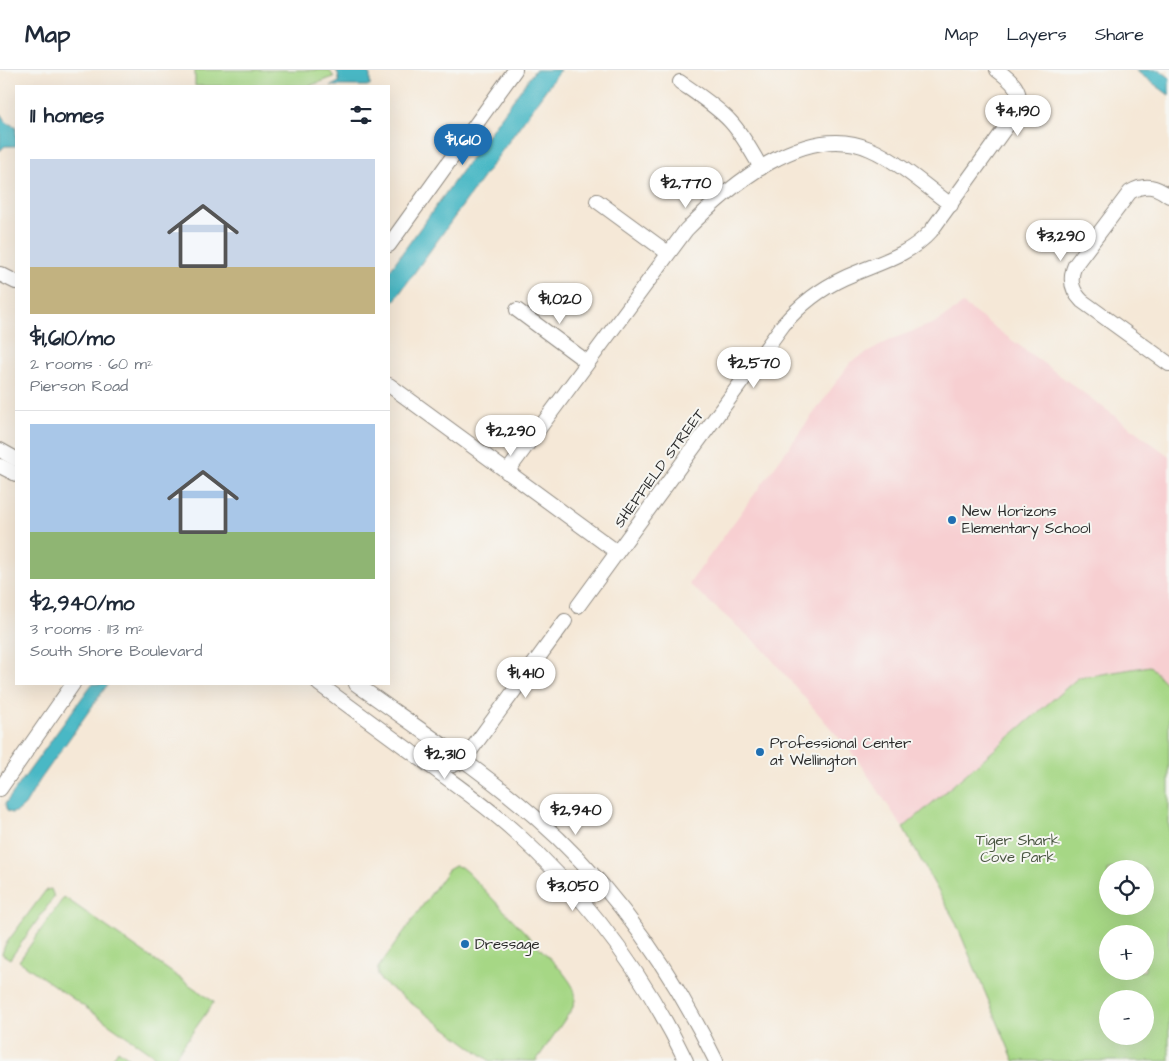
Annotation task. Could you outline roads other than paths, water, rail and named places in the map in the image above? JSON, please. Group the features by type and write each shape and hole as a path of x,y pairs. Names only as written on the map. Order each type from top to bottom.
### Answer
{"street":[{"path":"390,245 515,70"},
{"name":"SHEFFIELD STREET","path":"578,606 793,313 836,282 914,247 931,231 1019,109 1019,93 1016,86 997,70"},
{"path":"680,82 717,109 731,122 742,136 761,168"},
{"path":"507,472 686,230 707,208 731,188 761,168 818,143 854,144 869,148 882,155 951,205"},
{"path":"1169,196 1153,187 1145,186 1130,192 1075,265 1071,280 1073,288 1082,301 1169,364"},
{"path":"597,201 668,253"},
{"path":"0,274 15,282"},
{"path":"516,310 587,362"},
{"path":"390,385 617,552"},
{"path":"0,450 15,458"},
{"path":"0,466 15,474"},
{"path":"423,760 453,766 463,760 565,621"},
{"path":"0,789 73,685"},
{"path":"320,685 481,803 514,830 563,879 591,911 630,962 653,998 686,1061"},
{"path":"357,685 490,780 560,840 614,899 653,951 698,1025 716,1061"},
{"path":"444,776 462,773 490,780"}],"water":[{"path":"336,70 366,70 370,75 370,85 333,85 339,82"},
{"path":"535,70 560,70 390,307 390,270"},
{"path":"1135,70 1160,70 1169,77 1169,95"},
{"path":"0,113 6,122 15,126 15,146 5,146 0,151"},
{"path":"91,685 107,685 40,780 25,805 12,813 7,811 5,804"}],"place":[{"name":"New Horizons Elementary School","path":"952,520"},
{"name":"Professional Center at Wellington","path":"760,752"},
{"name":"Dressage","path":"465,944"}],"park label":[{"name":"Tiger Shark Cove Park","path":"1018,848"}]}
